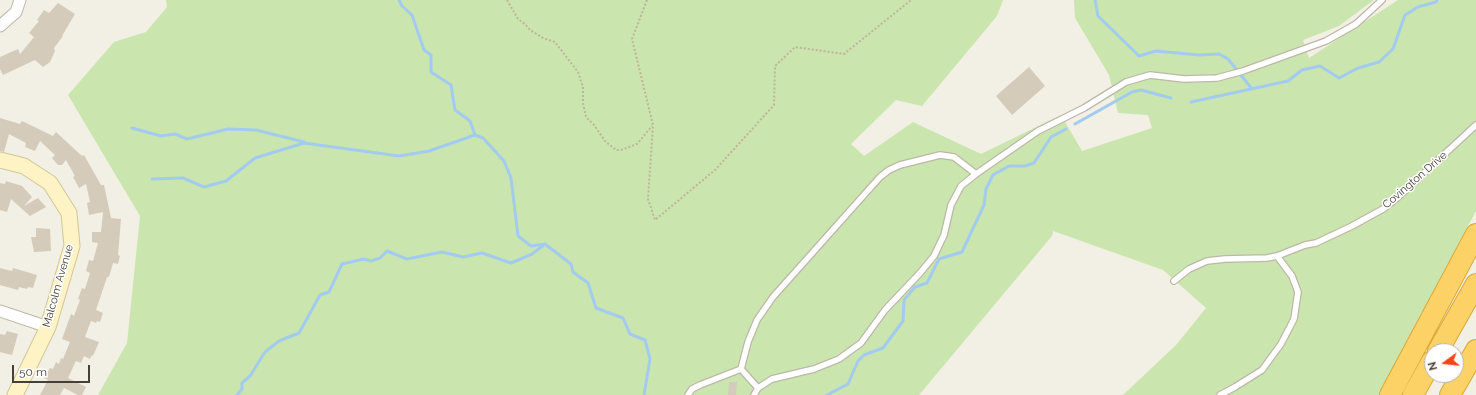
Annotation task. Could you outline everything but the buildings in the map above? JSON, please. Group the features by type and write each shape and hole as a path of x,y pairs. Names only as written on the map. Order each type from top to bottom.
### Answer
{"highway":[{"path":"1390,395 1476,234"},
{"path":"1443,343 1476,284"},
{"path":"1450,395 1476,350"},
{"path":"1413,395 1424,375"}],"street":[{"path":"0,26 16,12 20,0"},
{"name":"Malcolm Avenue","path":"0,160 24,166 50,183 69,213 72,246 48,327 15,395"},
{"path":"0,311 48,327"}],"lane":[{"path":"754,395 758,388 772,379 814,369 839,359 861,343 885,310 934,256 944,235 951,205 961,186 1038,131 1084,108 1126,82 1150,75 1184,79 1217,78 1236,74 1326,41 1356,24 1382,0"},
{"name":"Covington Drive","path":"1174,281 1189,269 1207,261 1278,256 1305,245 1316,243 1368,218 1397,198 1476,126"},
{"path":"741,369 748,342 756,320 773,297 880,177 889,170 900,165 940,155 954,157 976,174"},
{"path":"1220,395 1262,370 1282,344 1294,320 1298,292 1292,276 1278,256"},
{"path":"741,369 758,388"},
{"path":"688,395 692,389 696,387 741,369"}],"path":[{"path":"507,0 518,19 530,30 543,38 555,42 578,72 584,87 583,103 586,117 594,125 605,141 616,150 621,150 637,144 653,125"},
{"path":"647,0 632,39 653,125 648,199 655,220 716,170 774,105 775,66 795,48 844,54 910,0"}],"green space":[{"path":"166,0 1003,0 997,16 922,106 896,100 851,144 864,156 913,122 981,154 1061,115 1082,151 1152,128 1148,115 1118,113 1109,75 1075,18 1074,0 1374,0 1339,26 1303,40 1309,58 1398,0 1476,0 1476,211 1381,395 1123,395 1176,345 1206,308 1163,270 1053,231 1052,236 919,395 98,395 127,343 140,216 68,95 114,42 146,32 167,7"}],"waterway":[{"path":"399,0 402,6 412,15 424,50 431,55 431,72 451,85 455,110 470,121 475,135 483,138 504,161 511,178 518,236 531,246 545,244 571,264 573,272 588,283 596,308 623,318 630,334 645,340 650,359 644,395"},
{"path":"1095,0 1098,16 1139,56 1156,51 1199,55 1219,54 1228,59 1252,89"},
{"path":"1191,102 1288,81 1302,70 1320,66 1339,78 1358,68 1379,62 1393,49 1405,15 1418,7 1436,2 1437,0"},
{"path":"1075,124 1132,92 1141,90 1171,98"},
{"path":"132,128 161,136 175,134 187,139 228,129 256,130 304,142"},
{"path":"827,395 848,384 858,361 864,355 883,348 903,321 904,300 915,287 927,283 939,259 962,252 984,205 986,189 993,175 1009,166 1025,166 1034,163 1051,137 1066,129"},
{"path":"152,179 183,178 204,187 226,181 255,158 304,143 399,156 429,151 475,135"},
{"path":"237,395 242,389 242,383 250,376 265,352 279,341 299,333 320,295 329,292 342,264 364,259 371,261 380,258 387,251 407,259 442,252 463,257 482,253 511,263 532,254 544,245"}]}
